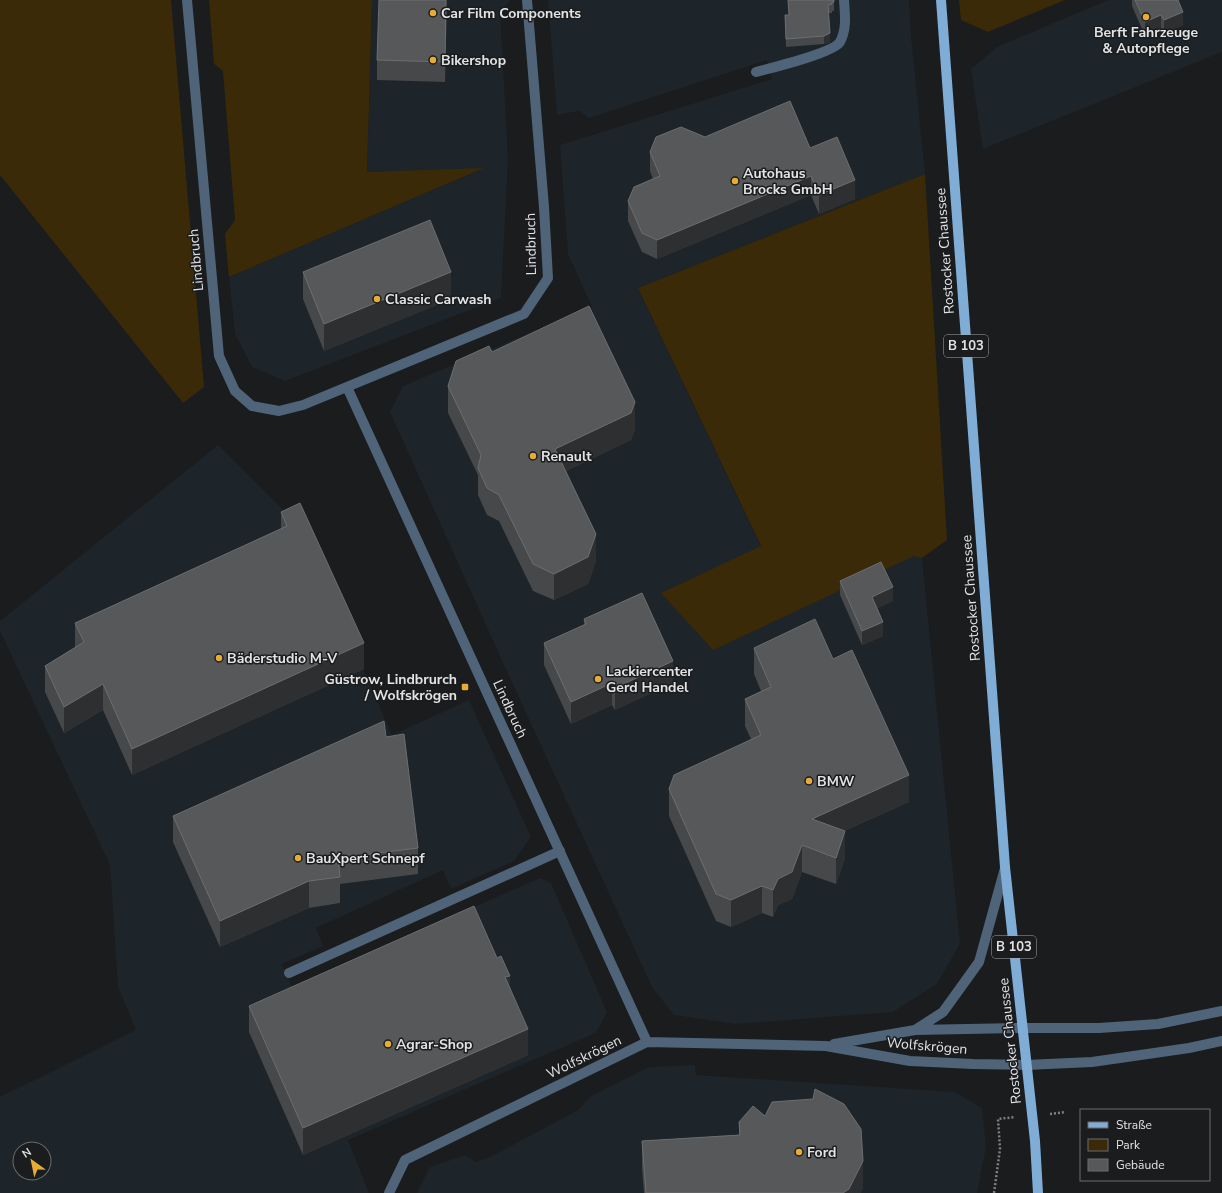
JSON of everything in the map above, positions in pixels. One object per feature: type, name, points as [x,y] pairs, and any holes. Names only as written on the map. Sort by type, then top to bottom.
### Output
[{"type":"main road","name":"Rostocker Chaussee","points":[[941,0],[1005,867],[1035,1141],[1038,1193]]},
{"type":"street","name":"Lindbruch","points":[[187,0],[219,356],[235,391],[252,406],[279,411],[303,405],[524,314],[548,278],[544,208],[527,0]]},
{"type":"street","points":[[756,72],[828,51],[839,44],[845,29],[844,0]]},
{"type":"street","name":"Lindbruch","points":[[347,387],[647,1042]]},
{"type":"street","points":[[289,973],[560,851]]},
{"type":"street","name":"Wolfskrögen","points":[[916,1030],[943,1012],[979,962],[1005,867]]},
{"type":"street","name":"Wolfskrögen","points":[[826,1046],[916,1030],[1099,1028],[1158,1024],[1222,1011]]},
{"type":"street","name":"Wolfskrögen","points":[[389,1193],[405,1160],[647,1042],[826,1046],[910,1061],[1026,1065],[1092,1062],[1189,1048],[1222,1041]]},
{"type":"path","points":[[994,1193],[1000,1149],[998,1119]]},
{"type":"shaded area","points":[[372,0],[511,0],[500,11],[508,158],[501,298],[285,381],[252,367],[235,334],[229,277],[482,169],[367,172]]},
{"type":"shaded area","points":[[548,0],[909,0],[911,35],[925,174],[638,288],[761,547],[661,593],[914,556],[922,558],[960,944],[937,984],[893,1012],[735,1024],[674,1015],[652,987],[390,412],[403,386],[592,307],[568,254],[560,145],[772,79],[767,60],[589,118],[579,111],[557,115]]},
{"type":"shaded area","points":[[1108,0],[1222,0],[1222,52],[983,149],[971,69],[997,47]]},
{"type":"shaded area","points":[[218,445],[301,528],[392,735],[469,700],[531,837],[514,861],[451,889],[443,870],[316,928],[323,946],[282,964],[292,987],[540,878],[551,883],[607,1012],[596,1033],[348,1140],[369,1193],[0,1193],[0,1097],[136,1030],[118,987],[110,865],[0,631],[0,621]]},
{"type":"shaded area","points":[[695,1065],[696,1075],[955,1092],[982,1108],[986,1147],[977,1193],[417,1193],[430,1167],[465,1155],[476,1162],[490,1157],[578,1110],[591,1096],[649,1067]]},
{"type":"green space","points":[[0,0],[171,0],[204,387],[183,403],[0,175]]},
{"type":"green space","points":[[209,0],[372,0],[367,172],[484,168],[229,277],[225,234],[235,220],[223,71],[214,64]]},
{"type":"green space","points":[[959,0],[1065,0],[988,32],[961,20]]},
{"type":"green space","points":[[925,174],[947,540],[922,558],[914,556],[713,650],[661,593],[761,546],[638,288]]},
{"type":"building","points":[[379,0],[446,0],[445,62],[377,60]]},
{"type":"building","points":[[788,0],[834,0],[832,4],[828,5],[830,33],[824,36],[786,39],[785,15],[789,15]]},
{"type":"building","points":[[1135,0],[1178,0],[1183,12],[1164,20],[1161,15],[1145,22]]},
{"type":"building","name":"Autohaus Brocks GmbH","points":[[790,101],[810,148],[837,137],[855,180],[819,195],[811,176],[657,240],[642,233],[628,201],[634,187],[660,176],[650,152],[656,137],[681,127],[705,137]]},
{"type":"building","points":[[430,220],[451,272],[324,324],[303,272]]},
{"type":"building","name":"Renault","points":[[589,306],[635,402],[631,413],[555,449],[596,534],[588,557],[554,574],[533,564],[499,495],[487,488],[478,468],[481,455],[448,386],[456,361],[489,346],[492,352]]},
{"type":"building","name":"Bäderstudio M-V","points":[[300,503],[364,643],[132,749],[103,684],[64,707],[45,666],[84,642],[75,623],[287,526],[281,512]]},
{"type":"building","points":[[881,562],[893,587],[872,597],[883,622],[862,631],[840,581]]},
{"type":"building","points":[[642,593],[673,661],[615,688],[612,683],[571,702],[544,643],[586,624],[584,619]]},
{"type":"building","name":"BMW","points":[[815,619],[833,659],[852,650],[909,775],[812,819],[845,831],[836,858],[802,845],[792,872],[778,879],[773,890],[762,886],[731,900],[716,894],[669,789],[674,775],[761,735],[745,699],[771,687],[754,648]]},
{"type":"building","name":"BauXpert Schnepf","points":[[384,721],[386,737],[404,734],[418,848],[338,858],[340,877],[309,881],[220,921],[173,816]]},
{"type":"building","name":"Agrar-Shop","points":[[474,906],[497,958],[501,956],[510,976],[505,977],[528,1029],[303,1128],[249,1006]]},
{"type":"building","name":"Ford","points":[[815,1089],[844,1104],[861,1129],[863,1161],[849,1189],[843,1193],[646,1193],[642,1141],[740,1135],[739,1122],[753,1106],[765,1116],[772,1102],[813,1099]]},
{"type":"place","name":"Car Film Components","points":[[433,13]]},
{"type":"place","name":"Berft Fahrzeuge & Autopflege","points":[[1146,17]]},
{"type":"place","name":"Bikershop","points":[[433,60]]},
{"type":"place","name":"Autohaus Brocks GmbH","points":[[735,181]]},
{"type":"place","name":"Classic Carwash","points":[[377,299]]},
{"type":"place","name":"Renault","points":[[533,456]]},
{"type":"place","name":"Bäderstudio M-V","points":[[219,658]]},
{"type":"place","name":"Lackiercenter Gerd Handel","points":[[598,679]]},
{"type":"place","name":"Güstrow, Lindbrurch / Wolfskrögen","points":[[465,687]]},
{"type":"place","name":"BMW","points":[[809,781]]},
{"type":"place","name":"BauXpert Schnepf","points":[[298,858]]},
{"type":"place","name":"Agrar-Shop","points":[[388,1044]]},
{"type":"place","name":"Ford","points":[[799,1152]]}]
